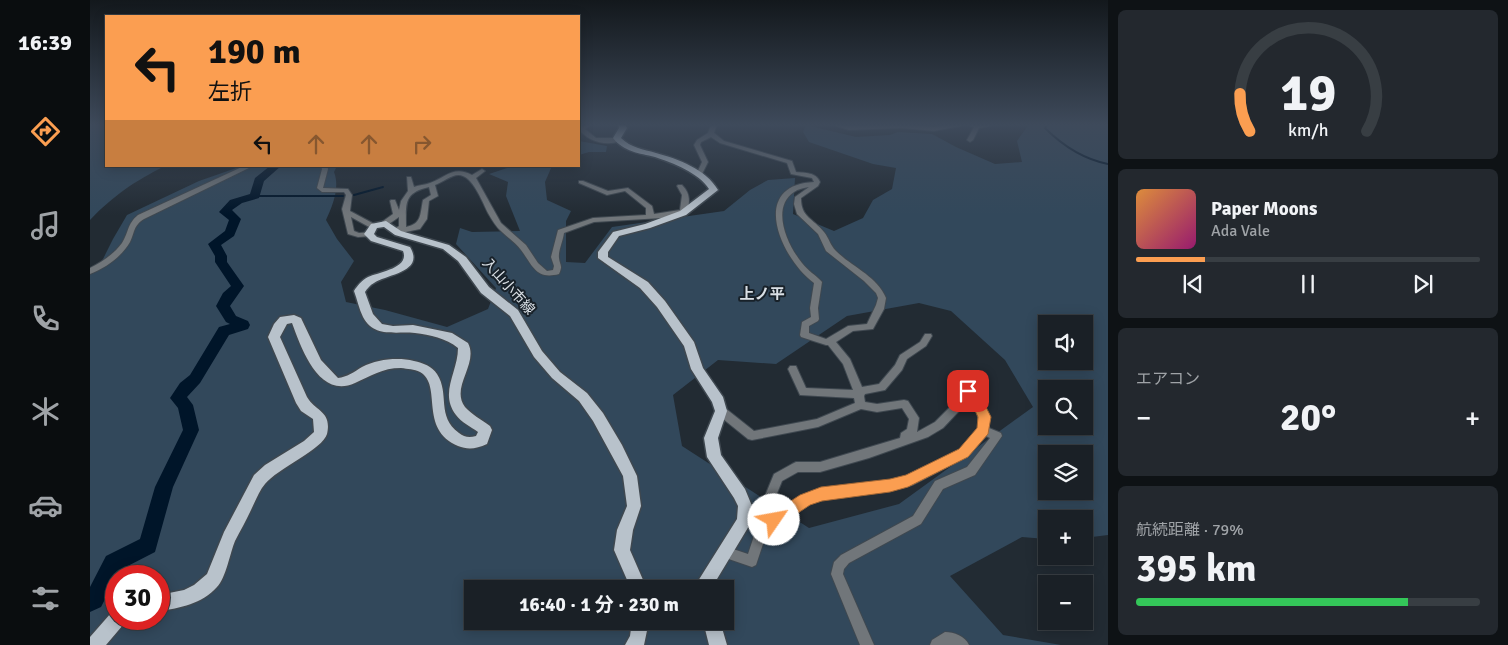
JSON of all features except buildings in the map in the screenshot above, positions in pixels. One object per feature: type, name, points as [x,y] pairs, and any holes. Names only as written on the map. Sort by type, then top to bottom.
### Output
[{"type":"main road","points":[[650,154],[659,156],[700,175],[709,181],[714,190],[683,213],[647,226],[616,234],[603,252],[603,258],[644,285],[661,304],[690,345],[697,369],[718,401],[722,411],[711,438],[712,450],[714,457],[740,494],[745,506],[744,521],[707,580]]},
{"type":"main road","name":"入山小市線","points":[[375,228],[392,227],[396,232],[446,248],[462,259],[485,290],[514,313],[538,354],[556,375],[583,396],[617,449],[630,476],[634,506],[625,530],[622,550],[635,580]]},
{"type":"main road","points":[[170,601],[186,598],[200,591],[213,580],[233,529],[259,480],[270,470],[309,445],[320,434],[321,424],[319,416],[306,408],[300,399],[295,382],[274,337],[278,326],[284,320],[294,319],[297,321],[304,342],[323,370],[334,381],[340,383],[371,368],[387,364],[409,365],[430,371],[436,380],[438,414],[442,426],[452,437],[462,442],[469,444],[482,440],[485,430],[461,412],[454,400],[454,390],[464,361],[464,346],[452,337],[413,329],[393,330],[378,327],[368,316],[359,291],[371,280],[403,267],[410,253],[407,249],[374,239],[375,228]]},
{"type":"main road","points":[[95,645],[108,630]]},
{"type":"main road","points":[[634,645],[638,639],[640,630]]},
{"type":"main road","points":[[714,630],[718,645]]},
{"type":"street","points":[[700,175],[705,162],[701,154]]},
{"type":"street","points":[[763,154],[790,162],[793,173],[815,177],[817,182]]},
{"type":"street","points":[[90,271],[105,262],[122,246],[127,240],[131,225],[141,217],[248,167]]},
{"type":"street","points":[[324,167],[320,188],[322,190],[346,190],[349,195],[347,212],[351,232],[358,235],[375,228],[397,215],[393,201]]},
{"type":"street","points":[[396,232],[403,227],[401,217],[406,198],[411,191],[419,187],[432,185],[455,170],[472,178],[497,223],[522,246],[537,267],[550,274],[556,272],[558,266],[554,257],[561,232],[592,220],[683,213],[686,205],[686,194],[680,186]]},
{"type":"street","points":[[472,178],[482,171]]},
{"type":"street","points":[[409,178],[411,191]]},
{"type":"street","points":[[581,182],[607,193],[626,189],[650,207],[650,216]]},
{"type":"street","points":[[817,182],[798,197],[802,217],[820,231],[829,250],[868,281],[881,295],[882,300],[870,327],[850,328],[826,342],[804,335],[805,324],[815,319],[814,308],[818,282],[805,272],[792,254],[778,220],[778,210],[784,197],[790,191],[817,182]]},
{"type":"street","points":[[432,185],[435,196],[442,202]]},
{"type":"street","points":[[396,232],[417,228],[423,219],[426,200],[435,196]]},
{"type":"street","points":[[347,212],[375,228]]},
{"type":"street","points":[[722,411],[752,436],[818,423],[859,400],[862,391],[882,387],[899,367],[904,357],[923,344],[928,336]]},
{"type":"street","points":[[830,341],[842,353],[859,400]]},
{"type":"street","points":[[793,369],[804,392],[859,400],[877,408],[904,404],[914,418],[912,432],[905,436],[905,441]]},
{"type":"street","points":[[724,552],[752,561],[761,531],[805,500],[821,494],[908,481],[964,453],[984,430],[984,417],[973,395],[968,391],[955,390],[956,407],[940,425],[924,434],[905,441],[820,466],[796,467],[778,478],[763,514],[744,514]]},
{"type":"street","points":[[867,645],[837,574],[838,566],[845,559],[917,520],[939,486],[971,471],[997,436],[984,430]]},
{"type":"street","points":[[937,645],[945,639],[952,639],[962,645]]},
{"type":"shaded area","points":[[90,154],[105,154],[105,167],[163,167],[125,189],[90,220]]},
{"type":"shaded area","points":[[844,154],[972,154],[995,164],[1022,162],[1020,154],[1108,154],[1108,535],[1093,537],[1093,510],[1038,510],[1038,538],[1022,537],[950,576],[1003,635],[1061,645],[90,645],[90,271],[100,265],[127,215],[199,181],[239,167],[336,167],[334,172],[336,178],[335,196],[326,220],[337,239],[354,261],[341,282],[346,302],[385,310],[447,327],[488,309],[496,288],[456,244],[460,228],[472,232],[520,231],[506,196],[508,182],[489,174],[510,167],[552,167],[545,182],[547,200],[571,211],[566,221],[566,262],[585,263],[612,227],[724,211],[750,190],[768,180],[795,178],[793,214],[834,231],[863,218],[873,200],[892,189],[896,168],[873,164]],"holes":[[[919,303],[951,311],[1005,360],[1033,407],[899,504],[809,528],[682,446],[673,395],[718,360],[776,364],[847,316]]]},
{"type":"waterway","points":[[1080,154],[1108,164]]},
{"type":"waterway","points":[[90,602],[94,600],[113,563],[148,545],[164,487],[191,430],[185,405],[178,398],[185,387],[195,379],[224,331],[243,325],[231,319],[223,306],[228,296],[238,286],[221,262],[221,256],[214,244],[230,233],[235,219],[225,212],[228,208],[238,201],[255,196],[259,180],[275,167]]},
{"type":"waterway","points":[[354,195],[383,187]]},
{"type":"waterway","points":[[255,196],[343,196]]},
{"type":"district","name":"上ノ平","points":[[762,294]]},
{"type":"route","points":[[774,520],[805,500],[821,494],[908,481],[964,453],[984,430],[984,417],[973,395],[968,391]]}]
